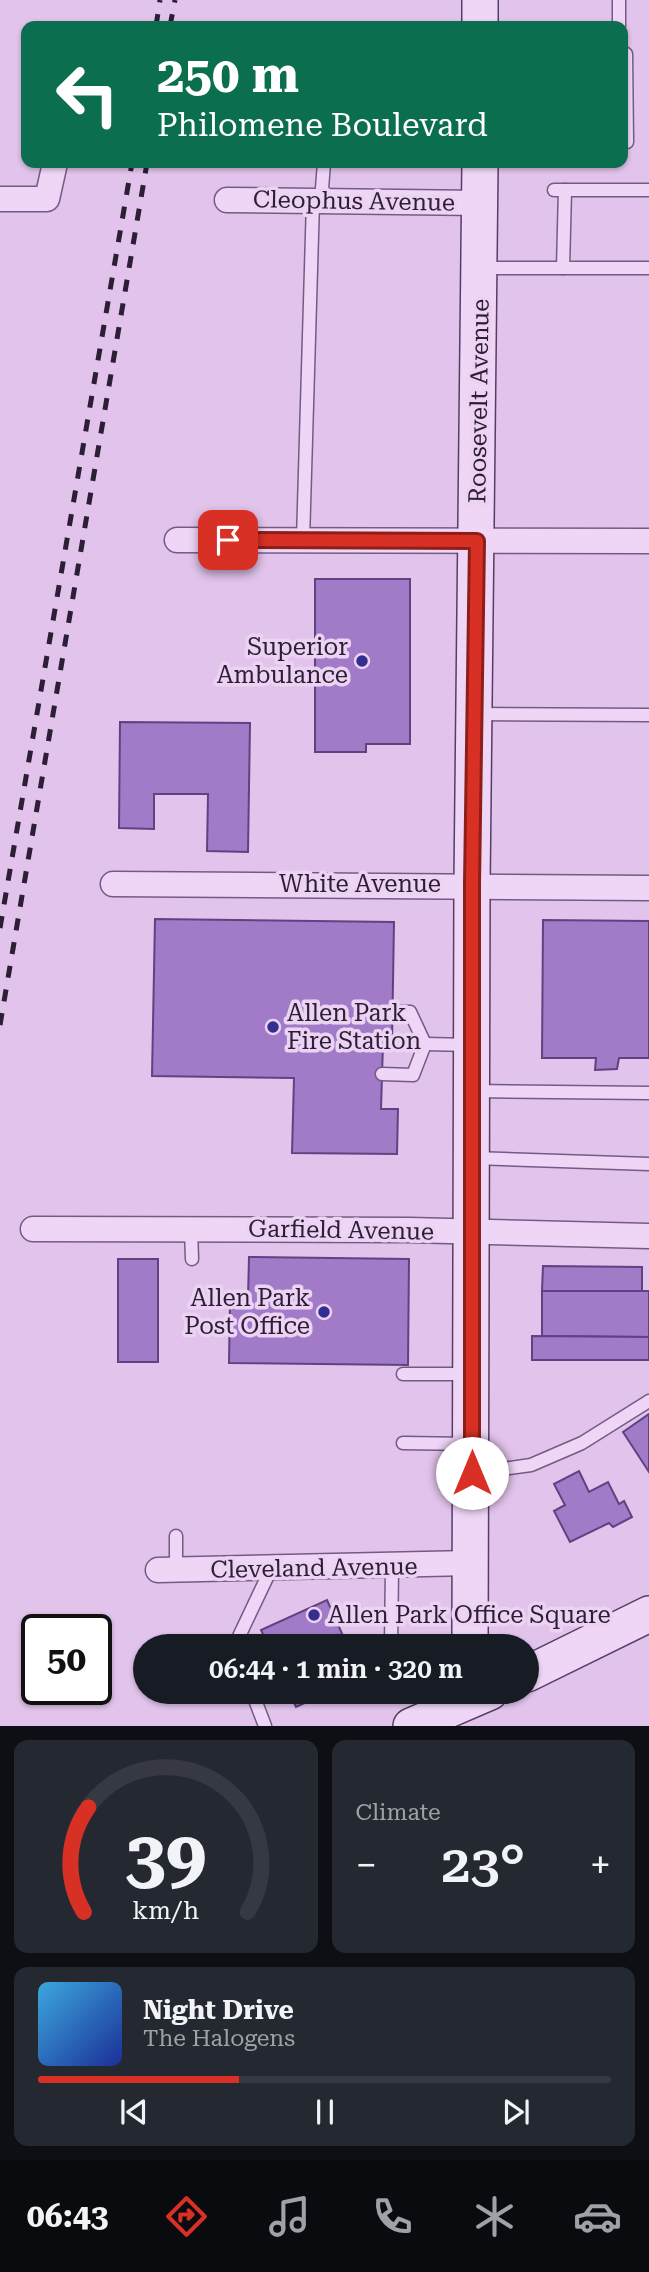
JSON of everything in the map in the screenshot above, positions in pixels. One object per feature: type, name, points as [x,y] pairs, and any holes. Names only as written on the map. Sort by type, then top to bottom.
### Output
[{"type":"main road","points":[[480,0],[480,21]]},
{"type":"main road","name":"Roosevelt Avenue","points":[[470,1634],[474,1091],[472,884],[480,168]]},
{"type":"main road","points":[[539,1668],[649,1614]]},
{"type":"main road","points":[[411,1726],[473,1704]]},
{"type":"street","points":[[0,199],[47,199],[54,168]]},
{"type":"street","name":"Cleophus Avenue","points":[[227,200],[481,203]]},
{"type":"street","points":[[177,540],[649,541]]},
{"type":"street","name":"White Avenue","points":[[113,884],[472,884],[522,889],[649,888]]},
{"type":"street","name":"Garfield Avenue","points":[[33,1228],[649,1236]]},
{"type":"street","name":"Cleveland Avenue","points":[[167,1570],[392,1567],[470,1563]]},
{"type":"lane","points":[[619,0],[619,21]]},
{"type":"lane","points":[[303,540],[317,201],[323,168]]},
{"type":"lane","points":[[563,268],[560,190],[649,190]]},
{"type":"lane","points":[[480,268],[649,268]]},
{"type":"lane","points":[[474,714],[649,715]]},
{"type":"lane","points":[[382,1074],[413,1075],[425,1045],[410,1012],[393,1012]]},
{"type":"lane","points":[[425,1045],[474,1045]]},
{"type":"lane","points":[[474,1091],[649,1093]]},
{"type":"lane","points":[[473,1158],[649,1164]]},
{"type":"lane","points":[[191,1229],[192,1259]]},
{"type":"lane","points":[[403,1374],[472,1374]]},
{"type":"lane","points":[[404,1443],[472,1458],[531,1465],[582,1443],[649,1401]]},
{"type":"lane","points":[[167,1570],[177,1536]]},
{"type":"lane","points":[[391,1634],[392,1567]]},
{"type":"lane","points":[[240,1634],[271,1569]]},
{"type":"lane","points":[[257,1704],[265,1726]]},
{"type":"building","name":"Superior Ambulance","points":[[315,579],[410,579],[410,744],[366,744],[366,752],[315,752]]},
{"type":"building","points":[[120,722],[250,723],[248,852],[207,851],[208,794],[154,794],[154,829],[119,828]]},
{"type":"building","name":"Allen Park Fire Station","points":[[155,919],[394,922],[392,1043],[383,1043],[381,1109],[398,1109],[397,1154],[292,1153],[294,1078],[152,1076]]},
{"type":"building","points":[[543,920],[649,921],[649,1058],[619,1058],[617,1069],[595,1070],[596,1058],[542,1058]]},
{"type":"building","points":[[249,1257],[409,1259],[408,1365],[229,1363],[230,1298],[248,1298]]},
{"type":"building","points":[[118,1259],[158,1259],[158,1362],[118,1362]]},
{"type":"building","points":[[543,1266],[642,1267],[642,1291],[542,1291]]},
{"type":"building","points":[[542,1291],[649,1291],[649,1337],[542,1336]]},
{"type":"building","points":[[532,1336],[649,1337],[649,1360],[532,1360]]},
{"type":"building","points":[[649,1414],[649,1472],[623,1432]]},
{"type":"building","points":[[579,1471],[589,1492],[608,1482],[619,1504],[624,1501],[632,1517],[613,1527],[609,1523],[570,1542],[554,1511],[565,1505],[554,1484]]},
{"type":"building","points":[[327,1600],[342,1634],[263,1634],[261,1630]]},
{"type":"railway","points":[[157,21],[160,0]]},
{"type":"railway","points":[[171,21],[175,0]]},
{"type":"railway","points":[[0,928],[131,168]]},
{"type":"railway","points":[[0,1025],[146,168]]},
{"type":"place","name":"Superior Ambulance","points":[[362,661]]},
{"type":"place","name":"Allen Park Fire Station","points":[[273,1027]]},
{"type":"place","name":"Allen Park Post Office","points":[[324,1312]]},
{"type":"place","name":"Allen Park Office Square","points":[[314,1615]]},
{"type":"route","points":[[228,540],[477,541],[472,884],[472,1473]]}]
